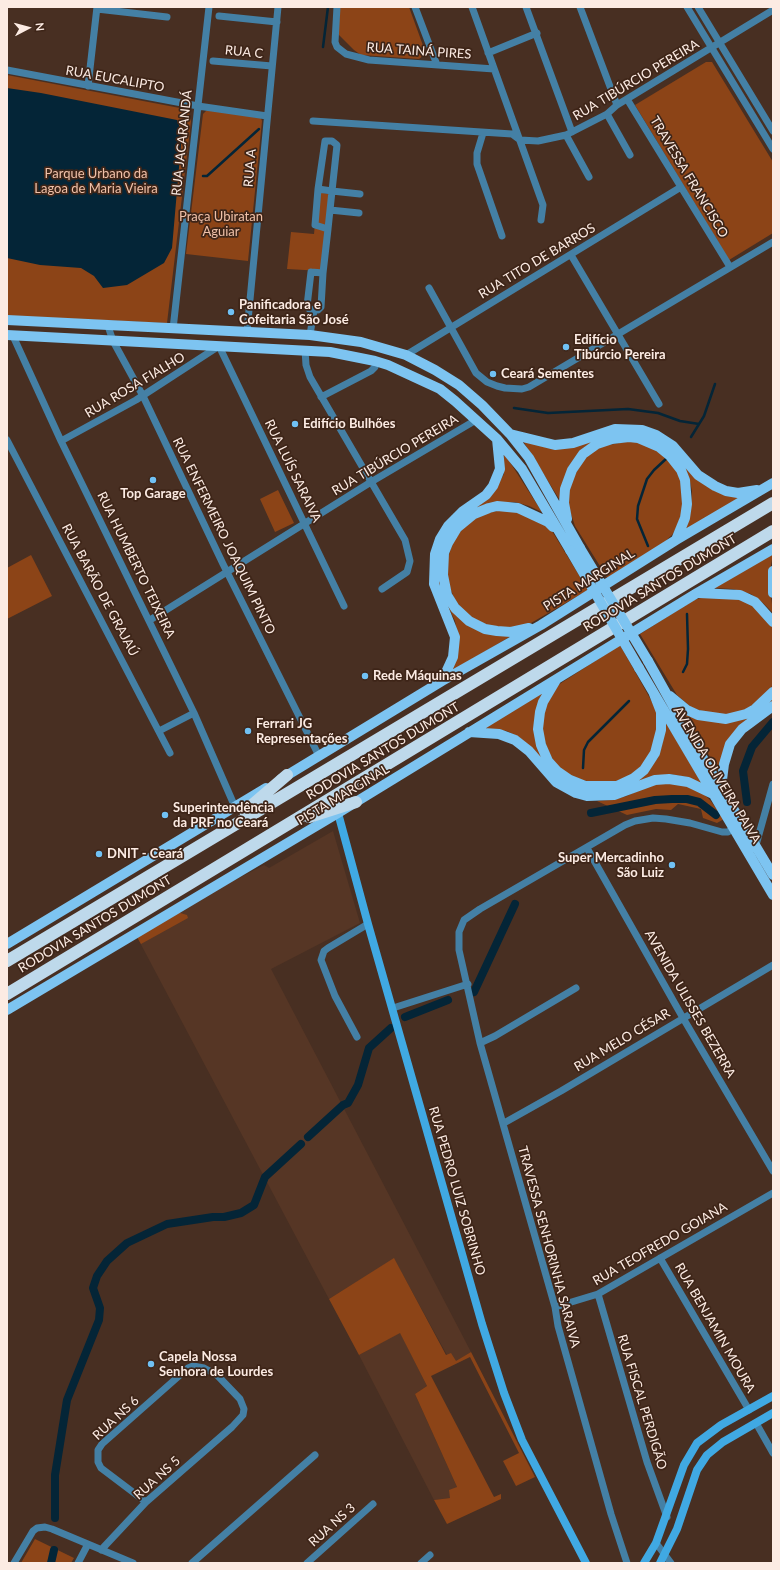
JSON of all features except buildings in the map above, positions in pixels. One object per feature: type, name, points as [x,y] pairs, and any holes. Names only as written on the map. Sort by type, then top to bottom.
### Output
[{"type":"highway","name":"RODOVIA SANTOS DUMONT","points":[[7,961],[773,503]]},
{"type":"highway","name":"RODOVIA SANTOS DUMONT","points":[[7,994],[773,531]]},
{"type":"highway","points":[[222,832],[286,775]]},
{"type":"highway","points":[[296,820],[356,802]]},
{"type":"highway","points":[[7,953],[32,941],[45,938]]},
{"type":"main road","points":[[7,320],[310,335],[361,342],[406,355],[435,370],[459,385],[482,405],[510,434],[529,458],[569,527]]},
{"type":"main road","points":[[10,336],[305,350],[330,352],[375,361],[410,374],[440,389],[497,439],[522,469],[560,534]]},
{"type":"main road","points":[[510,434],[555,445],[574,443],[615,429],[631,428],[642,430],[664,440],[673,446],[698,475],[715,486],[738,493],[763,489]]},
{"type":"main road","points":[[575,549],[564,503],[565,489],[577,462],[583,454],[597,444],[612,439],[629,437],[650,442],[660,447],[670,456],[681,470],[687,492],[687,504],[685,518],[676,540]]},
{"type":"main road","points":[[442,681],[452,657],[455,637],[434,584],[435,554],[440,539],[448,526],[464,511],[486,495],[493,486],[500,469],[497,439]]},
{"type":"main road","name":"PISTA MARGINAL","points":[[7,944],[442,681],[541,625],[676,540],[773,483]]},
{"type":"main road","points":[[541,625],[511,632],[485,629],[469,621],[455,608],[447,596],[443,575],[444,553],[452,535],[465,520],[482,510],[497,506],[518,508],[548,522],[575,549]]},
{"type":"main road","name":"AVENIDA OLIVEIRA PAIVA","points":[[575,549],[648,661],[695,745],[773,875]]},
{"type":"main road","name":"AVENIDA OLIVEIRA PAIVA","points":[[575,549],[639,668],[773,895]]},
{"type":"main road","name":"PISTA MARGINAL","points":[[7,1010],[338,813],[698,593],[773,549]]},
{"type":"main road","points":[[773,571],[773,593]]},
{"type":"main road","points":[[698,593],[730,593],[740,595],[755,602],[773,622]]},
{"type":"main road","points":[[558,678],[543,702],[540,712],[538,724],[540,740],[548,761],[557,771],[570,780],[585,786],[617,786],[634,778],[644,770],[655,753],[661,730],[661,712],[654,694]]},
{"type":"main road","points":[[667,694],[687,710],[698,715],[726,719],[746,714],[773,692]]},
{"type":"main road","points":[[722,788],[724,764],[730,744],[742,730],[773,706]]},
{"type":"main road","points":[[469,732],[499,734],[515,740],[529,751],[556,782],[576,793],[587,796],[614,795],[655,780],[669,779],[688,782],[713,794]]},
{"type":"street","name":"RUA JACARANDÁ","points":[[173,329],[209,7]]},
{"type":"street","name":"RUA A","points":[[247,331],[278,7]]},
{"type":"street","name":"RUA TAINÁ PIRES","points":[[337,7],[335,42],[337,47],[346,54],[369,60],[494,69]]},
{"type":"street","points":[[415,7],[437,64]]},
{"type":"street","points":[[472,7],[543,205],[541,220]]},
{"type":"street","points":[[526,7],[537,33],[569,134],[589,177]]},
{"type":"street","points":[[580,7],[617,105]]},
{"type":"street","points":[[687,7],[773,149]]},
{"type":"street","points":[[698,7],[773,130]]},
{"type":"street","points":[[88,86],[97,8],[167,17]]},
{"type":"street","name":"RUA TIBÚRCIO PEREIRA","points":[[313,121],[512,134],[520,140],[538,141],[569,134],[607,114],[617,105],[712,49],[773,10]]},
{"type":"street","points":[[219,16],[277,22]]},
{"type":"street","name":"RUA TAINÁ PIRES","points":[[488,53],[537,33]]},
{"type":"street","name":"RUA C","points":[[213,61],[272,66]]},
{"type":"street","name":"RUA EUCALIPTO","points":[[7,70],[198,106],[267,116]]},
{"type":"street","name":"TRAVESSA FRANCISCO","points":[[627,99],[730,268]]},
{"type":"street","points":[[607,114],[630,155]]},
{"type":"street","points":[[756,121],[764,116]]},
{"type":"street","points":[[483,133],[477,153],[477,164],[502,236]]},
{"type":"street","points":[[323,273],[314,272],[309,274],[307,306],[309,309],[318,310],[321,307],[323,273],[328,229],[337,145],[332,141],[325,141],[324,143],[315,225],[328,229]]},
{"type":"street","name":"RUA TITO DE BARROS","points":[[406,355],[681,187]]},
{"type":"street","points":[[318,189],[360,194]]},
{"type":"street","points":[[330,210],[359,213]]},
{"type":"street","points":[[429,288],[472,369],[487,382],[497,386],[516,389],[529,387],[773,242]]},
{"type":"street","points":[[571,255],[659,404]]},
{"type":"street","points":[[310,335],[314,310]]},
{"type":"street","name":"RUA ENFERMEIRO JOAQUIM PINTO","points":[[108,326],[113,341],[143,396],[228,573],[319,756]]},
{"type":"street","name":"RUA HUMBERTO TEIXEIRA","points":[[10,336],[150,620],[194,713],[235,807]]},
{"type":"street","name":"RUA ROSA FIALHO","points":[[61,441],[143,396],[219,346]]},
{"type":"street","name":"RUA LUÍS SARAIVA","points":[[219,346],[306,523],[344,606]]},
{"type":"street","points":[[305,350],[306,365],[310,377],[404,540],[410,561],[407,572],[382,589]]},
{"type":"street","points":[[321,396],[371,371],[375,367],[375,361]]},
{"type":"street","name":"RUA TIBÚRCIO PEREIRA","points":[[150,620],[228,573],[371,482],[476,420]]},
{"type":"street","name":"RUA BARÃO DE GRAJAÚ","points":[[7,440],[170,753]]},
{"type":"street","points":[[159,731],[194,713]]},
{"type":"street","points":[[756,845],[773,784]]},
{"type":"street","name":"RUA PEDRO LUIZ SOBRINHO","points":[[338,813],[368,924],[482,1324],[504,1393],[522,1440],[586,1563]]},
{"type":"street","name":"TRAVESSA SENHORINHA SARAIVA","points":[[627,1563],[611,1514],[561,1338],[555,1307],[504,1123],[480,1043],[458,941],[459,932],[464,920],[625,825],[653,818],[690,823],[722,832],[728,832],[733,828]]},
{"type":"street","name":"AVENIDA ULISSES BEZERRA","points":[[587,848],[683,1018],[773,1171]]},
{"type":"street","points":[[357,1037],[335,996],[321,960],[324,951],[368,924]]},
{"type":"street","name":"RUA MELO CÉSAR","points":[[504,1123],[773,965]]},
{"type":"street","points":[[393,1008],[468,984]]},
{"type":"street","points":[[480,1043],[495,1036],[576,988]]},
{"type":"street","name":"RUA TEOFREDO GOIANA","points":[[555,1307],[598,1294],[773,1193]]},
{"type":"street","name":"RUA BENJAMIN MOURA","points":[[660,1258],[749,1410]]},
{"type":"street","name":"RUA FISCAL PERDIGÃO","points":[[598,1294],[647,1462],[667,1516]]},
{"type":"street","name":"RUA NS 5","points":[[101,1550],[146,1502],[232,1427],[243,1415],[244,1409],[240,1400],[217,1375],[198,1366],[188,1368]]},
{"type":"street","name":"RUA NS 6","points":[[146,1502],[101,1468],[98,1462],[97,1453],[102,1444],[188,1368]]},
{"type":"street","points":[[644,1563],[656,1543],[667,1516],[684,1465],[697,1443],[721,1425],[773,1396]]},
{"type":"street","points":[[660,1563],[684,1512],[697,1470],[707,1455],[723,1442],[773,1413]]},
{"type":"street","points":[[756,1423],[773,1453]]},
{"type":"street","points":[[192,1563],[315,1456]]},
{"type":"street","name":"RUA NS 3","points":[[307,1563],[373,1504]]},
{"type":"street","points":[[14,1563],[33,1531],[37,1528],[52,1528],[133,1563]]},
{"type":"street","points":[[656,1543],[671,1563]]},
{"type":"street","points":[[78,1563],[88,1544]]},
{"type":"street","points":[[421,1563],[430,1555]]},
{"type":"shaded area","points":[[333,831],[360,923],[271,969],[471,1352],[456,1362],[447,1355],[394,1259],[329,1299],[137,937],[204,896],[264,865],[269,868]]},
{"type":"shaded area","points":[[400,1332],[427,1386],[415,1394],[457,1487],[450,1498],[434,1500],[359,1355]]},
{"type":"green space","points":[[340,7],[409,7],[425,54],[419,59],[361,55],[338,34]]},
{"type":"green space","points":[[706,62],[712,62],[773,162],[773,233],[729,260],[635,105]]},
{"type":"green space","name":"Parque Urbano da Lagoa de Maria Vieira","points":[[7,75],[185,109],[189,113],[191,121],[167,323],[7,316]]},
{"type":"green space","name":"Praça Ubiratan Aguiar","points":[[207,110],[261,118],[262,121],[248,261],[186,254],[203,114]]},
{"type":"green space","points":[[318,192],[329,194],[322,271],[287,269],[291,232],[314,234]]},
{"type":"green space","points":[[625,430],[648,434],[668,445],[697,479],[711,488],[720,492],[745,495],[681,533],[688,519],[691,508],[692,491],[689,477],[678,458],[656,440],[635,433],[625,433],[602,437],[583,448],[569,466],[562,485],[561,502],[523,441],[549,448],[566,448],[606,434]]},
{"type":"green space","points":[[631,441],[650,445],[672,463],[681,480],[683,509],[677,527],[672,535],[658,548],[608,579],[575,526],[569,508],[569,489],[572,479],[587,455],[603,446]]},
{"type":"green space","points":[[504,453],[542,512],[515,502],[502,502],[490,504],[473,510],[454,525],[442,551],[439,574],[441,588],[448,603],[458,616],[470,626],[487,633],[511,636],[450,672],[455,663],[459,641],[455,621],[443,596],[438,581],[439,552],[452,526],[465,512],[488,498],[494,491],[504,474]]},
{"type":"green space","points":[[278,490],[294,523],[275,532],[260,499]]},
{"type":"green space","points":[[502,510],[529,514],[552,531],[588,590],[531,623],[516,628],[494,628],[468,616],[455,600],[447,581],[447,561],[453,542],[465,525],[482,514]]},
{"type":"green space","points":[[773,553],[769,578],[773,613],[751,594],[733,589],[713,588]]},
{"type":"green space","points":[[31,555],[52,596],[7,619],[7,568]]},
{"type":"green space","points":[[711,595],[722,595],[750,603],[773,625],[773,684],[771,688],[749,708],[730,715],[710,714],[691,707],[677,695],[640,634],[694,600]]},
{"type":"green space","points":[[620,645],[656,709],[658,727],[655,746],[646,762],[632,775],[614,782],[602,784],[577,779],[560,769],[549,754],[543,736],[542,717],[549,697],[558,685]]},
{"type":"green space","points":[[544,691],[538,705],[534,724],[535,736],[539,749],[546,763],[559,777],[577,787],[593,791],[615,790],[638,780],[658,758],[662,745],[665,721],[703,785],[686,777],[670,774],[646,779],[613,792],[599,794],[580,790],[557,778],[535,752],[519,737],[507,731],[482,728]]},
{"type":"green space","points":[[773,697],[773,700],[765,709],[739,726],[720,774],[683,711],[720,722]]},
{"type":"green space","points":[[678,782],[703,793],[724,819],[717,823],[703,818],[701,809],[678,804],[671,810],[656,809],[627,815],[597,801],[612,800],[627,796],[652,784]]},
{"type":"green space","points":[[177,912],[187,915],[188,918],[141,944],[137,937]]},
{"type":"green space","points":[[394,1258],[446,1355],[451,1353],[456,1361],[471,1352],[535,1477],[516,1486],[503,1461],[519,1453],[470,1357],[431,1376],[494,1497],[501,1494],[501,1499],[447,1524],[434,1500],[450,1498],[449,1490],[457,1487],[415,1394],[427,1386],[400,1333],[359,1355],[329,1299]]},
{"type":"green space","points":[[35,1539],[74,1558],[71,1563],[21,1563]]},
{"type":"water","name":"Parque Urbano da Lagoa de Maria Vieira","points":[[7,88],[41,93],[177,120],[182,133],[172,248],[164,263],[127,285],[103,288],[94,276],[81,268],[40,265],[7,258]]},
{"type":"waterway","points":[[323,47],[328,7]]},
{"type":"waterway","points":[[203,176],[207,176],[259,129]]},
{"type":"waterway","points":[[691,437],[704,416],[715,384]]},
{"type":"waterway","points":[[514,408],[548,413],[628,409],[658,413],[680,421],[699,424]]},
{"type":"waterway","points":[[648,546],[637,519],[638,506],[647,479],[667,458]]},
{"type":"waterway","points":[[683,672],[687,664],[687,614]]},
{"type":"waterway","points":[[583,768],[584,750],[588,742],[629,701]]},
{"type":"waterway","points":[[747,802],[743,771],[752,747],[773,722]]},
{"type":"waterway","points":[[591,813],[655,800],[687,799],[699,802],[716,815]]},
{"type":"waterway","points":[[474,992],[515,904]]},
{"type":"waterway","points":[[405,1017],[448,1000]]},
{"type":"waterway","points":[[308,1137],[343,1105],[348,1103],[358,1085],[369,1048],[391,1028]]},
{"type":"waterway","points":[[55,1518],[55,1475],[67,1400],[99,1320],[100,1308],[93,1288],[97,1276],[107,1261],[127,1243],[167,1224],[213,1217],[224,1217],[241,1213],[254,1205],[265,1177],[301,1144]]},
{"type":"waterway","points":[[51,1563],[54,1550]]},
{"type":"place","name":"Panificadora e Cofeitaria São José","points":[[231,312]]},
{"type":"place","name":"Edifício Tibúrcio Pereira","points":[[566,347]]},
{"type":"place","name":"Ceará Sementes","points":[[493,374]]},
{"type":"place","name":"Edifício Bulhões","points":[[295,424]]},
{"type":"place","name":"Top Garage","points":[[153,480]]},
{"type":"place","name":"Rede Máquinas","points":[[365,676]]},
{"type":"place","name":"Ferrari JG Representações","points":[[248,731]]},
{"type":"place","name":"Superintendência da PRF no Ceará","points":[[165,815]]},
{"type":"place","name":"DNIT - Ceará","points":[[99,854]]},
{"type":"place","name":"Super Mercadinho São Luiz","points":[[672,865]]},
{"type":"place","name":"Capela Nossa Senhora de Lourdes","points":[[151,1364]]}]
